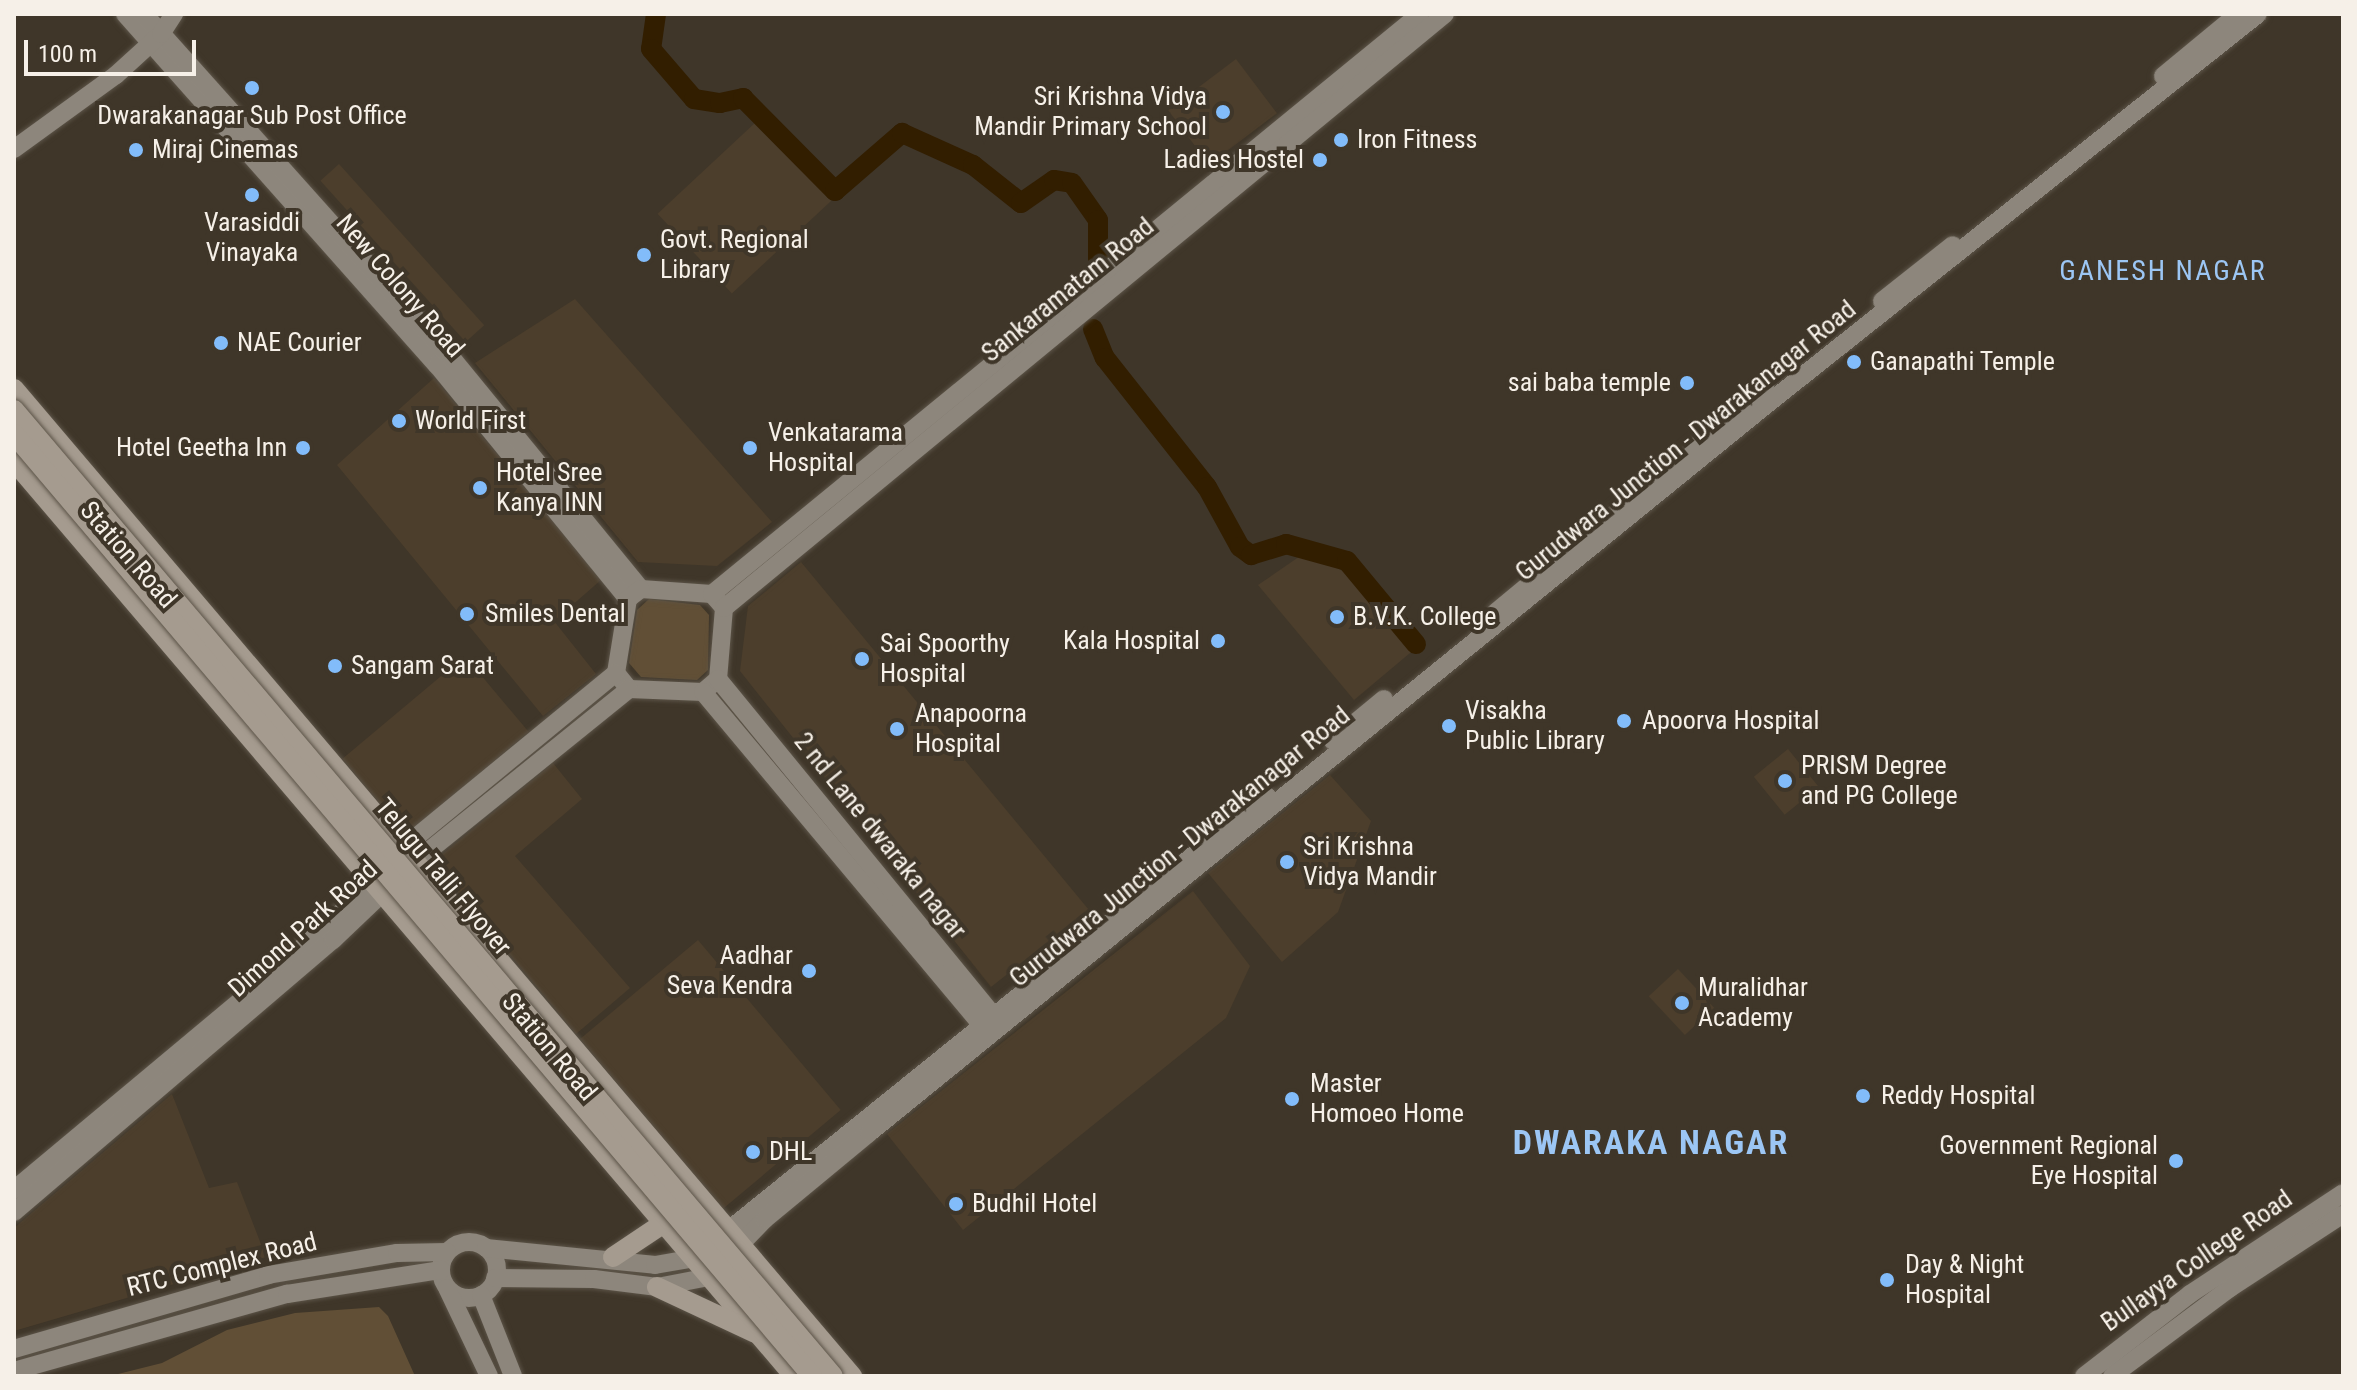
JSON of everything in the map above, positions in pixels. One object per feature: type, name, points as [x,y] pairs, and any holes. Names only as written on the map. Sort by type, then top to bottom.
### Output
[{"type":"main road","name":"New Colony Road","points":[[125,14],[152,27],[635,594]]},
{"type":"main road","points":[[14,135],[110,67],[152,27],[174,14]]},
{"type":"main road","name":"Sankaramatam Road","points":[[718,601],[1420,14]]},
{"type":"main road","name":"Sankaramatam Road","points":[[718,601],[1445,14]]},
{"type":"main road","name":"Gurudwara Junction - Dwarakanagar Road","points":[[732,1238],[991,1024],[2238,14]]},
{"type":"main road","name":"Gurudwara Junction - Dwarakanagar Road","points":[[991,1024],[2258,14]]},
{"type":"main road","points":[[14,149],[102,87],[152,27]]},
{"type":"main road","points":[[14,389],[852,1376]]},
{"type":"main road","name":"Telugu Talli Flyover","points":[[14,410],[833,1376]]},
{"type":"main road","name":"Telugu Talli Flyover","points":[[14,434],[812,1376]]},
{"type":"main road","name":"Station Road","points":[[14,461],[381,886],[794,1376]]},
{"type":"main road","points":[[635,594],[718,601],[718,679],[703,692],[629,689],[616,673],[635,594]]},
{"type":"main road","name":"Dimond Park Road","points":[[14,1212],[381,886],[410,854],[616,673]]},
{"type":"main road","name":"2 nd Lane dwaraka nagar","points":[[718,679],[991,1024]]},
{"type":"main road","name":"Dimond Park Road","points":[[410,854],[629,689]]},
{"type":"main road","name":"2 nd Lane dwaraka nagar","points":[[703,692],[991,1024]]},
{"type":"main road","name":"Dimond Park Road","points":[[14,1190],[381,886]]},
{"type":"main road","name":"Bullayya College Road","points":[[2084,1376],[2190,1294],[2343,1193]]},
{"type":"main road","name":"Bullayya College Road","points":[[2112,1376],[2230,1288],[2343,1214]]},
{"type":"main road","points":[[613,1257],[664,1223]]},
{"type":"main road","points":[[657,1287],[709,1277],[732,1238]]},
{"type":"main road","name":"RTC Complex Road","points":[[14,1349],[268,1275],[397,1253],[447,1252],[462,1242],[486,1248],[613,1257],[655,1265],[694,1258],[732,1238]]},
{"type":"main road","points":[[486,1248],[496,1262],[495,1278],[481,1295],[513,1376]]},
{"type":"main road","points":[[447,1252],[444,1279],[489,1376]]},
{"type":"main road","points":[[495,1278],[594,1279],[657,1287],[758,1334]]},
{"type":"main road","name":"RTC Complex Road","points":[[14,1371],[261,1300],[444,1279],[463,1297],[481,1295]]},
{"type":"shaded area","name":"Sri Krishna Vidya Mandir Primary School","points":[[1236,59],[1277,113],[1209,164],[1168,110]]},
{"type":"shaded area","points":[[757,121],[831,201],[732,293],[658,214]]},
{"type":"shaded area","points":[[339,164],[484,325],[466,342],[320,181]]},
{"type":"shaded area","points":[[575,299],[772,522],[717,566],[638,562],[475,363]]},
{"type":"shaded area","points":[[434,378],[601,580],[554,621],[596,674],[543,716],[337,465]]},
{"type":"shaded area","name":"B.V.K. College","points":[[1306,552],[1360,580],[1416,648],[1354,700],[1258,585]]},
{"type":"shaded area","points":[[801,562],[1089,910],[991,987],[740,671],[748,606]]},
{"type":"shaded area","points":[[649,599],[700,605],[709,615],[708,670],[697,680],[641,677],[629,663],[637,610]]},
{"type":"shaded area","points":[[465,656],[529,732],[406,835],[342,759]]},
{"type":"shaded area","name":"PRISM Degree and PG College","points":[[1788,749],[1819,787],[1785,815],[1754,777]]},
{"type":"shaded area","points":[[553,763],[582,799],[515,856],[630,988],[576,1034],[433,862]]},
{"type":"shaded area","name":"Sri Krishna Vidya Mandir","points":[[1330,775],[1371,821],[1338,912],[1282,962],[1208,873]]},
{"type":"shaded area","points":[[1193,891],[1250,966],[1226,1018],[963,1230],[887,1134]]},
{"type":"shaded area","points":[[698,940],[841,1110],[723,1209],[580,1039]]},
{"type":"shaded area","name":"Muralidhar Academy","points":[[1678,969],[1714,1008],[1685,1035],[1649,996]]},
{"type":"shaded area","points":[[172,1094],[209,1188],[237,1182],[266,1257],[14,1331],[14,1228]]},
{"type":"shaded area","points":[[379,1307],[388,1316],[415,1376],[110,1376],[162,1363],[227,1330],[295,1313]]},
{"type":"waterway","points":[[656,14],[651,49],[694,99],[720,103],[743,98],[835,191],[902,133],[973,165],[1021,203],[1054,180],[1072,183],[1098,220],[1098,259]]},
{"type":"waterway","points":[[1093,329],[1105,358],[1207,487],[1240,547],[1251,555],[1286,544],[1347,561],[1416,644]]},
{"type":"place","name":"Dwarakanagar Sub Post Office","points":[[252,88]]},
{"type":"place","name":"Sri Krishna Vidya Mandir Primary School","points":[[1223,112]]},
{"type":"place","name":"Iron Fitness","points":[[1341,140]]},
{"type":"place","name":"Miraj Cinemas","points":[[136,150]]},
{"type":"place","name":"Ladies Hostel","points":[[1320,160]]},
{"type":"place","name":"Varasiddi Vinayaka","points":[[252,195]]},
{"type":"place","name":"Govt. Regional Library","points":[[644,255]]},
{"type":"place","name":"NAE Courier","points":[[221,343]]},
{"type":"place","name":"Ganapathi Temple","points":[[1854,362]]},
{"type":"place","name":"sai baba temple","points":[[1687,383]]},
{"type":"place","name":"World First","points":[[399,421]]},
{"type":"place","name":"Hotel Geetha Inn","points":[[303,448]]},
{"type":"place","name":"Venkatarama Hospital","points":[[750,448]]},
{"type":"place","name":"Hotel Sree Kanya INN","points":[[480,488]]},
{"type":"place","name":"Smiles Dental","points":[[467,614]]},
{"type":"place","name":"B.V.K. College","points":[[1337,617]]},
{"type":"place","name":"Kala Hospital","points":[[1218,641]]},
{"type":"place","name":"Sai Spoorthy Hospital","points":[[862,659]]},
{"type":"place","name":"Sangam Sarat","points":[[335,666]]},
{"type":"place","name":"Apoorva Hospital","points":[[1624,721]]},
{"type":"place","name":"Visakha Public Library","points":[[1449,726]]},
{"type":"place","name":"Anapoorna Hospital","points":[[897,729]]},
{"type":"place","name":"PRISM Degree and PG College","points":[[1785,781]]},
{"type":"place","name":"Sri Krishna Vidya Mandir","points":[[1287,862]]},
{"type":"place","name":"Aadhar Seva Kendra","points":[[809,971]]},
{"type":"place","name":"Muralidhar Academy","points":[[1682,1003]]},
{"type":"place","name":"Reddy Hospital","points":[[1863,1096]]},
{"type":"place","name":"Master Homoeo Home","points":[[1292,1099]]},
{"type":"place","name":"DHL","points":[[753,1152]]},
{"type":"place","name":"Government Regional Eye Hospital","points":[[2176,1161]]},
{"type":"place","name":"Budhil Hotel","points":[[956,1204]]},
{"type":"place","name":"Day & Night Hospital","points":[[1887,1280]]},
{"type":"district","name":"GANESH NAGAR","points":[[2163,271]]},
{"type":"district","name":"DWARAKA NAGAR","points":[[1651,1143]]}]
